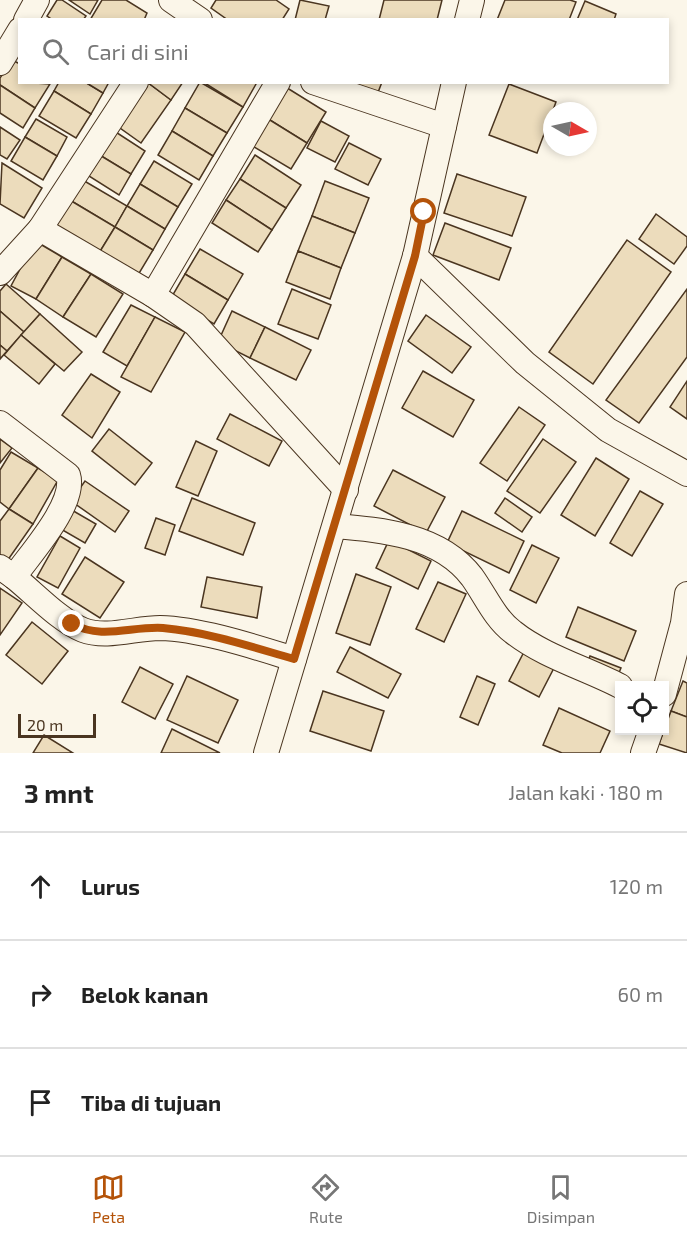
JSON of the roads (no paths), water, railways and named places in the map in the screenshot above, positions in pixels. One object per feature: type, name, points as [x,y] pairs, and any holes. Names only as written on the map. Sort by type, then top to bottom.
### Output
[{"type":"street","points":[[27,18],[38,0]]},
{"type":"street","points":[[468,18],[472,0]]},
{"type":"street","points":[[0,63],[18,33]]},
{"type":"street","points":[[0,273],[40,229],[135,84]]},
{"type":"street","points":[[153,295],[277,84]]},
{"type":"street","points":[[319,84],[444,126]]},
{"type":"street","points":[[266,753],[415,256],[454,84]]},
{"type":"street","points":[[40,229],[153,295],[206,335],[346,490]]},
{"type":"street","points":[[415,256],[525,363],[608,430],[687,474]]},
{"type":"street","points":[[0,423],[68,476],[71,483],[63,508],[7,572],[84,631],[104,634],[162,628],[232,641],[294,659]]},
{"type":"street","points":[[334,526],[398,534],[447,552],[468,572],[510,631],[526,643],[615,684]]},
{"type":"street","points":[[668,681],[681,633],[687,594]]},
{"type":"street","points":[[643,753],[649,735]]}]
